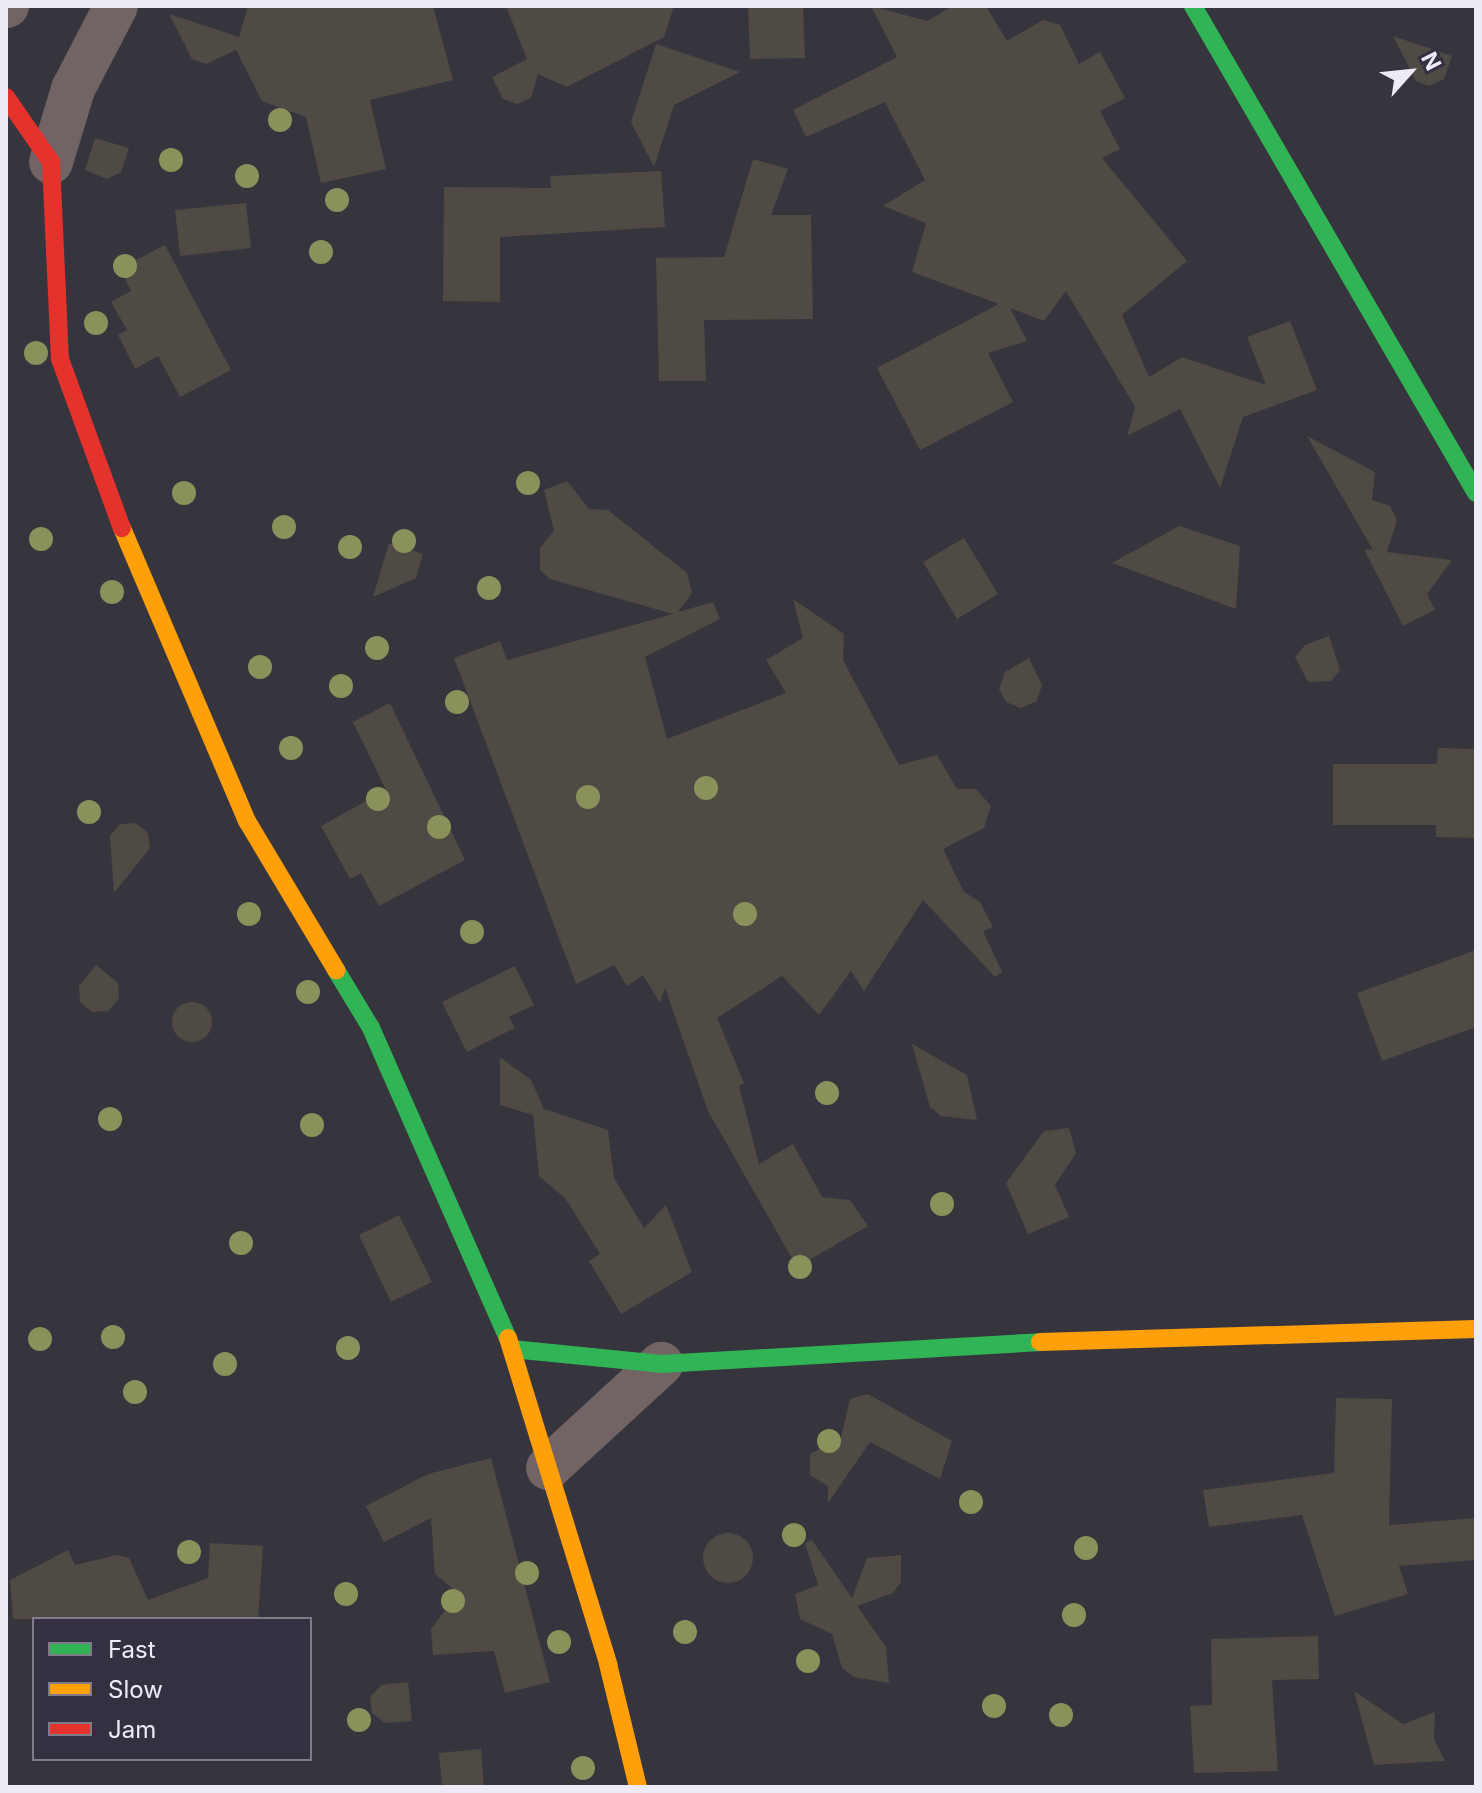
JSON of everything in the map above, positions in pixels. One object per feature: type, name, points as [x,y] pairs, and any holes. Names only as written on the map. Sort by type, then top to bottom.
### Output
[{"type":"street","points":[[116,6],[73,89],[51,162],[60,359],[108,495],[247,821],[371,1028],[512,1349],[608,1664],[638,1787]]},
{"type":"street","points":[[1193,6],[1476,493]]},
{"type":"street","points":[[6,97],[51,162]]},
{"type":"street","points":[[512,1349],[661,1364],[1090,1339],[1476,1329]]},
{"type":"street","points":[[548,1468],[661,1364]]},
{"type":"building","points":[[248,6],[433,6],[453,80],[370,100],[386,169],[321,183],[306,117],[262,101],[236,50],[206,64],[192,59],[169,14],[239,37]]},
{"type":"building","points":[[506,6],[674,6],[664,37],[567,87],[538,74],[531,98],[517,104],[503,99],[492,77],[527,59]]},
{"type":"building","points":[[748,6],[803,6],[805,58],[750,59]]},
{"type":"building","points":[[871,6],[927,21],[953,6],[986,6],[1007,41],[1043,20],[1060,25],[1079,64],[1100,52],[1125,98],[1100,111],[1120,149],[1102,158],[1187,261],[1122,315],[1149,377],[1182,357],[1266,385],[1247,337],[1290,321],[1317,390],[1243,417],[1220,488],[1180,409],[1127,436],[1135,407],[1066,291],[1044,321],[1010,308],[1027,341],[988,353],[1013,402],[920,450],[877,368],[999,304],[912,272],[926,223],[883,206],[925,180],[885,102],[806,137],[793,110],[897,57]]},
{"type":"building","points":[[1393,36],[1452,56],[1444,79],[1429,86],[1416,81]]},
{"type":"building","points":[[656,44],[740,72],[674,105],[654,167],[631,122]]},
{"type":"building","points":[[95,138],[129,148],[121,172],[107,179],[85,170]]},
{"type":"building","points":[[753,159],[788,169],[771,215],[811,215],[813,319],[704,320],[706,381],[659,381],[656,258],[724,257]]},
{"type":"building","points":[[661,171],[665,227],[500,237],[500,302],[443,301],[444,187],[551,188],[550,176]]},
{"type":"building","points":[[246,203],[251,248],[180,256],[175,210]]},
{"type":"building","points":[[165,245],[231,370],[180,397],[158,356],[135,369],[118,335],[127,330],[111,302],[131,291],[120,268]]},
{"type":"building","points":[[1307,436],[1375,472],[1372,500],[1390,506],[1397,520],[1387,552],[1452,560],[1427,594],[1435,610],[1403,626],[1364,549],[1373,550]]},
{"type":"building","points":[[567,481],[589,509],[608,510],[687,573],[692,593],[678,612],[713,602],[720,619],[645,657],[667,739],[786,693],[766,660],[803,638],[793,599],[844,634],[843,660],[899,765],[937,755],[957,789],[976,789],[991,806],[984,828],[943,849],[964,892],[980,902],[993,927],[983,931],[1002,972],[995,977],[923,900],[864,991],[851,971],[819,1015],[782,976],[717,1018],[744,1083],[739,1086],[759,1164],[793,1144],[822,1197],[850,1200],[868,1226],[797,1267],[708,1111],[665,988],[660,1003],[643,975],[627,986],[614,965],[576,984],[454,658],[500,641],[507,660],[673,614],[550,579],[540,570],[540,548],[554,531],[544,490]]},
{"type":"building","points":[[1179,526],[1240,546],[1236,609],[1112,563]]},
{"type":"building","points":[[964,538],[998,594],[957,619],[923,562]]},
{"type":"building","points":[[389,543],[423,554],[416,578],[373,597]]},
{"type":"building","points":[[1329,636],[1340,670],[1331,681],[1308,682],[1295,657],[1305,645]]},
{"type":"building","points":[[1029,658],[1042,685],[1037,701],[1021,708],[1006,702],[999,689],[1005,672]]},
{"type":"building","points":[[390,703],[465,860],[379,906],[361,873],[350,879],[321,826],[386,790],[353,722]]},
{"type":"building","points":[[1438,748],[1476,749],[1476,838],[1436,837],[1436,825],[1333,825],[1333,764],[1437,764]]},
{"type":"building","points":[[136,823],[148,833],[150,848],[114,893],[110,836],[120,824]]},
{"type":"building","points":[[1476,950],[1476,1027],[1382,1061],[1357,993]]},
{"type":"building","points":[[96,965],[118,983],[119,999],[108,1011],[92,1012],[80,1002],[79,986]]},
{"type":"building","points":[[515,966],[534,1005],[509,1017],[515,1028],[467,1052],[442,1002]]},
{"type":"building","points":[[192,1002],[206,1008],[212,1022],[206,1036],[192,1042],[178,1036],[172,1022],[178,1008]]},
{"type":"building","points":[[912,1044],[967,1075],[977,1120],[941,1116],[930,1107]]},
{"type":"building","points":[[500,1057],[531,1080],[544,1109],[608,1130],[614,1178],[644,1228],[666,1205],[692,1272],[621,1314],[589,1261],[600,1254],[565,1198],[539,1176],[533,1115],[500,1105]]},
{"type":"building","points":[[1069,1128],[1076,1153],[1055,1185],[1069,1217],[1028,1234],[1006,1183],[1044,1131]]},
{"type":"building","points":[[399,1215],[432,1282],[391,1302],[359,1235]]},
{"type":"building","points":[[868,1394],[952,1441],[940,1479],[870,1442],[828,1503],[828,1486],[810,1475],[810,1454],[841,1437],[850,1399]]},
{"type":"building","points":[[1336,1398],[1392,1399],[1389,1525],[1476,1518],[1476,1560],[1399,1566],[1408,1594],[1335,1616],[1302,1515],[1209,1527],[1203,1490],[1334,1473]]},
{"type":"building","points":[[491,1458],[550,1682],[505,1693],[494,1651],[433,1655],[431,1629],[458,1593],[435,1574],[431,1518],[384,1542],[366,1506],[428,1474]]},
{"type":"building","points":[[728,1533],[745,1541],[753,1558],[745,1575],[728,1583],[711,1575],[703,1558],[711,1541]]},
{"type":"building","points":[[812,1540],[852,1598],[867,1558],[901,1555],[901,1582],[893,1593],[857,1606],[886,1647],[889,1683],[854,1677],[842,1668],[832,1634],[800,1619],[795,1594],[818,1585],[805,1543]]},
{"type":"building","points":[[210,1543],[263,1546],[258,1617],[13,1619],[10,1580],[68,1550],[75,1565],[117,1555],[129,1558],[148,1600],[208,1578]]},
{"type":"building","points":[[1318,1636],[1319,1679],[1272,1680],[1278,1771],[1194,1773],[1190,1706],[1212,1705],[1211,1639]]},
{"type":"building","points":[[408,1682],[412,1721],[385,1723],[372,1713],[370,1697],[381,1685]]},
{"type":"building","points":[[1354,1691],[1403,1724],[1435,1712],[1434,1739],[1445,1761],[1374,1765]]},
{"type":"building","points":[[481,1749],[484,1787],[442,1787],[439,1753]]},
{"type":"traffic: fast","points":[[1193,6],[1476,493]]},
{"type":"traffic: fast","points":[[336,970],[371,1028],[508,1338]]},
{"type":"traffic: fast","points":[[512,1349],[661,1364],[1040,1342]]},
{"type":"traffic: slow","points":[[122,528],[247,821],[336,970]]},
{"type":"traffic: slow","points":[[1040,1342],[1476,1329]]},
{"type":"traffic: slow","points":[[508,1338],[608,1664],[638,1787]]},
{"type":"traffic: jam","points":[[6,97],[51,162],[60,359],[122,528]]}]
